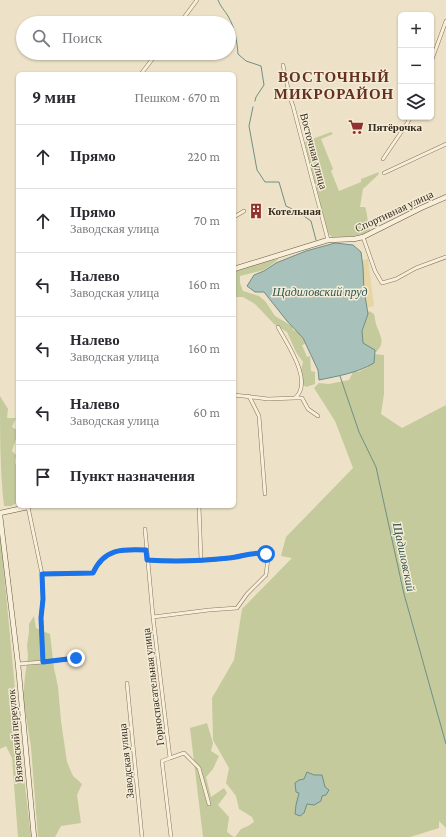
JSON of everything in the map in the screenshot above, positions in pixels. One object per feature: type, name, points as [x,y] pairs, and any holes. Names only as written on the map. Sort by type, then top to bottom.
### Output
[{"type":"street","points":[[185,16],[198,0]]},
{"type":"street","points":[[434,54],[446,21]]},
{"type":"street","points":[[143,72],[152,60]]},
{"type":"street","name":"Восточная улица","points":[[284,65],[290,98],[328,240]]},
{"type":"street","points":[[382,159],[409,120]]},
{"type":"street","points":[[384,173],[446,144]]},
{"type":"street","name":"Спортивная улица","points":[[236,268],[328,240],[344,240],[363,237],[446,197]]},
{"type":"street","points":[[236,216],[244,211]]},
{"type":"street","points":[[363,237],[375,271],[382,283],[396,279],[416,268],[446,257]]},
{"type":"street","points":[[278,327],[300,372],[302,382],[300,393],[295,398]]},
{"type":"street","points":[[236,395],[268,399],[302,398],[308,409],[318,416]]},
{"type":"street","points":[[249,396],[259,416],[265,494]]},
{"type":"street","points":[[0,514],[24,508]]},
{"type":"street","points":[[28,508],[42,574],[43,599],[41,618],[43,662]]},
{"type":"street","points":[[199,508],[201,560]]},
{"type":"street","name":"Вязовский переулок","points":[[0,514],[18,664],[34,837]]},
{"type":"street","name":"Горноспасательная улица","points":[[145,529],[153,617],[170,758],[162,761],[171,837]]},
{"type":"street","points":[[42,574],[93,573],[96,566],[102,559],[119,550],[146,550]]},
{"type":"street","points":[[147,560],[176,562],[230,558],[260,552],[266,554],[268,558],[266,575],[237,608],[153,617]]},
{"type":"street","points":[[18,664],[76,658]]},
{"type":"street","name":"Заводская улица","points":[[127,683],[142,837]]},
{"type":"street","points":[[170,758],[184,753],[199,768],[209,804]]},
{"type":"green space","points":[[331,132],[333,134],[321,139],[333,169],[331,171],[339,191],[361,182],[361,179],[379,172],[378,175],[363,189],[360,207],[365,207],[370,230],[363,234],[332,237],[328,233],[305,143]]},
{"type":"green space","points":[[279,259],[264,270],[240,276],[240,283],[243,291],[259,296],[265,301],[275,316],[292,326],[293,330],[299,333],[305,344],[302,345],[307,357],[310,356],[311,371],[315,372],[315,384],[306,387],[302,384],[301,370],[303,362],[296,352],[287,332],[274,324],[255,304],[243,297],[236,297],[236,271],[266,261]]},
{"type":"green space","points":[[369,311],[374,314],[381,336],[380,346],[374,354],[384,355],[384,394],[381,414],[402,428],[446,405],[446,828],[439,821],[439,828],[410,837],[235,837],[241,829],[254,822],[252,817],[239,809],[236,796],[226,783],[229,768],[213,740],[212,698],[234,660],[242,609],[292,558],[281,556],[286,537],[353,468],[335,421],[314,388],[319,383],[329,384],[349,380],[354,370],[358,372],[368,367],[362,350],[361,318]]},
{"type":"green space","points":[[0,396],[8,409],[7,418],[16,418],[12,427],[16,429],[16,440],[12,451],[16,455],[16,504],[11,506],[4,506],[0,451]]},
{"type":"green space","points":[[0,530],[20,742],[31,837],[18,837],[12,758],[6,746],[0,749]]},
{"type":"green space","points":[[34,616],[36,628],[50,634],[67,762],[73,776],[82,784],[77,795],[81,823],[61,826],[55,837],[38,837],[31,747],[23,698],[28,657],[27,645],[29,624]]},
{"type":"green space","points":[[207,723],[213,743],[211,751],[219,756],[213,769],[206,777],[211,797],[224,788],[227,793],[218,805],[229,817],[227,832],[234,837],[203,837],[190,728]]},
{"type":"sand","points":[[368,258],[374,306],[366,308],[362,261]]},
{"type":"water","name":"Щадиловский пруд","points":[[335,243],[353,245],[361,252],[364,290],[368,314],[362,331],[363,343],[375,350],[374,363],[354,372],[319,380],[318,370],[303,338],[287,321],[264,292],[255,292],[247,286],[254,275],[264,271],[276,263],[306,251]]},
{"type":"water","points":[[307,772],[314,775],[322,775],[325,787],[329,790],[326,795],[322,796],[321,801],[314,805],[307,804],[304,813],[300,816],[295,814],[299,793],[296,792],[295,783],[304,779]]},
{"type":"waterway","name":"Щадиловский","points":[[218,0],[228,16]]},
{"type":"waterway","name":"Щадиловский","points":[[236,39],[238,54],[246,61],[261,66],[264,85],[255,101]]},
{"type":"waterway","name":"Щадиловский","points":[[253,107],[249,126],[257,170],[265,182],[279,182],[286,206],[311,221],[316,240]]},
{"type":"waterway","name":"Щадиловский","points":[[340,376],[359,432],[376,467],[404,594],[446,744]]},
{"type":"place","name":"Пятёрочка","points":[[356,127]]},
{"type":"place","name":"Котельная","points":[[256,211]]},
{"type":"district","name":"ВОСТОЧНЫЙ МИКРОРАЙОН","points":[[334,86]]},
{"type":"route","points":[[76,658],[43,662],[41,618],[43,599],[42,574],[93,573],[96,566],[102,559],[119,550],[146,550],[147,560],[176,562],[230,558],[260,552],[266,554]]}]
